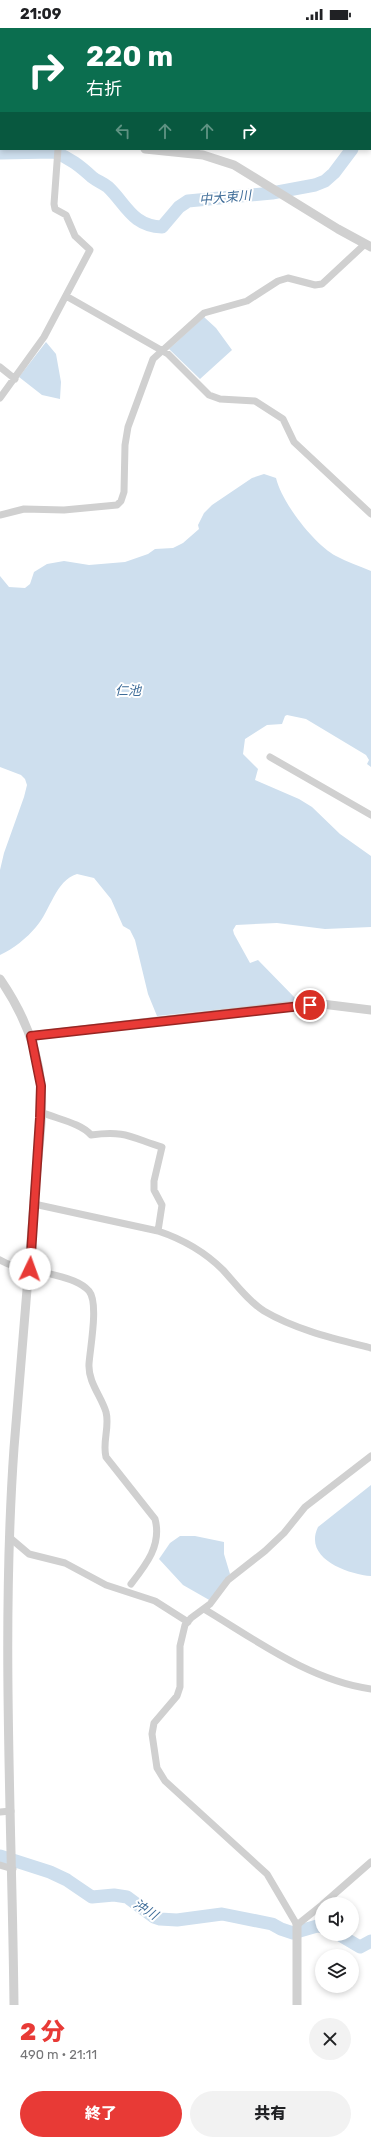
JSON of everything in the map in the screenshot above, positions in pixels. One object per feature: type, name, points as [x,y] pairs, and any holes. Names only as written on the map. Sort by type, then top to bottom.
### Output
[{"type":"street","points":[[0,515],[24,509],[64,510],[117,506],[121,501],[124,492],[125,445],[128,427],[151,364],[162,351],[204,313],[247,301],[278,281],[288,278],[315,285],[322,284],[368,246],[246,170],[213,157],[189,152],[160,150]]},
{"type":"street","points":[[0,398],[44,337],[90,250],[76,236],[66,215],[55,209],[54,204],[58,152]]},
{"type":"street","points":[[66,296],[168,354],[209,395],[220,399],[255,401],[283,419],[294,442],[371,514]]},
{"type":"street","points":[[0,368],[15,378]]},
{"type":"street","points":[[270,757],[371,815]]},
{"type":"street","points":[[0,979],[18,1006],[31,1036],[41,1086],[41,1112],[30,1269],[14,1448],[10,1538],[11,1811],[14,2005]]},
{"type":"street","points":[[31,1036],[285,1006],[322,1004],[371,1010]]},
{"type":"street","points":[[41,1112],[85,1128],[91,1135],[119,1133],[140,1138],[162,1147],[154,1181],[154,1190],[162,1205],[158,1231]]},
{"type":"street","points":[[34,1204],[158,1231],[178,1238],[197,1249],[221,1268],[251,1301],[264,1311],[303,1328],[371,1348]]},
{"type":"street","points":[[0,1260],[11,1266],[30,1269],[34,1268],[72,1280],[88,1290],[90,1294],[93,1305],[89,1365],[95,1392],[106,1412],[104,1449],[106,1457],[156,1519],[158,1530],[155,1548],[143,1570],[131,1584]]},
{"type":"street","points":[[297,2005],[297,1929],[267,1874],[165,1781],[157,1768],[152,1734],[154,1723],[177,1696],[180,1687],[181,1636],[188,1622],[210,1604],[228,1580],[265,1551],[284,1533],[305,1507],[371,1456]]},
{"type":"street","points":[[10,1538],[29,1554],[65,1563],[106,1585],[155,1601],[188,1622]]},
{"type":"street","points":[[204,1609],[302,1667],[338,1681],[371,1689]]},
{"type":"street","points":[[0,1812],[11,1811]]},
{"type":"street","points":[[330,1897],[371,1862]]},
{"type":"street","points":[[0,1865],[13,1867]]},
{"type":"street","points":[[297,1929],[315,1911]]},
{"type":"water","points":[[204,317],[216,328],[232,350],[200,379],[169,349]]},
{"type":"water","points":[[46,342],[56,354],[61,382],[60,399],[42,395],[19,377]]},
{"type":"water","name":"仁池","points":[[264,474],[276,478],[279,488],[292,511],[318,542],[336,556],[371,571],[371,767],[367,764],[369,760],[366,755],[306,719],[287,715],[285,716],[282,724],[267,725],[245,739],[243,754],[258,769],[255,780],[299,799],[312,807],[340,834],[371,856],[371,927],[325,929],[277,923],[236,925],[233,930],[234,934],[250,963],[258,960],[298,1001],[157,1016],[148,994],[135,940],[130,930],[123,926],[111,899],[94,878],[77,874],[63,883],[58,889],[41,920],[32,931],[15,946],[0,955],[0,870],[4,853],[27,785],[25,779],[21,775],[0,767],[0,576],[9,587],[25,588],[30,584],[34,572],[47,564],[64,561],[89,565],[125,562],[148,554],[155,549],[173,548],[183,543],[199,529],[198,525],[204,513],[212,505],[252,478]]},
{"type":"water","points":[[371,1485],[371,1576],[350,1572],[330,1562],[322,1556],[317,1547],[315,1538],[318,1527]]},
{"type":"water","points":[[180,1536],[195,1536],[224,1542],[224,1554],[230,1574],[211,1601],[183,1585],[159,1559],[170,1543]]},
{"type":"waterway","name":"中大束川","points":[[0,153],[54,152],[60,154],[108,187],[136,218],[143,223],[162,227],[179,207],[188,201],[272,193],[315,185],[325,181],[334,173],[351,150]]},
{"type":"waterway","name":"沖川","points":[[0,1856],[50,1872],[67,1880],[92,1897],[114,1895],[127,1897],[154,1917],[160,1919],[177,1920],[222,1914],[272,1924],[293,1933],[315,1927]]},
{"type":"waterway","name":"沖川","points":[[350,1941],[360,1947],[371,1941]]},
{"type":"route","points":[[30,1269],[41,1086],[36,1053],[31,1036],[285,1006],[310,1005]]}]
